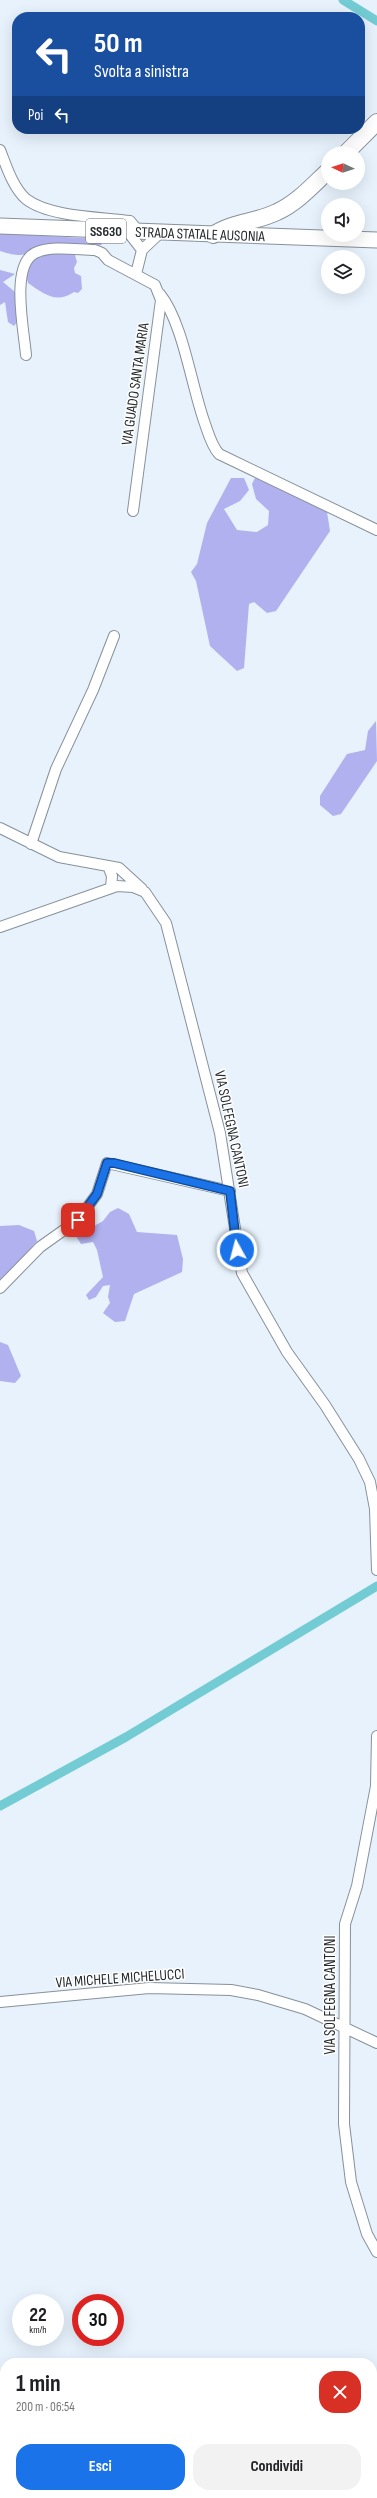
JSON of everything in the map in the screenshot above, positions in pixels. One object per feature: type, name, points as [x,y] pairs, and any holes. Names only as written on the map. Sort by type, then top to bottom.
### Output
[{"type":"highway","points":[[353,146],[377,122]]},
{"type":"highway","points":[[213,235],[222,229],[278,212],[308,190],[321,178]]},
{"type":"main road","name":"STRADA STATALE AUSONIA","points":[[0,226],[377,240]]},
{"type":"street","points":[[0,150],[18,190],[26,199],[38,206],[56,211],[130,221],[142,250]]},
{"type":"street","points":[[136,274],[142,250],[160,233]]},
{"type":"street","points":[[26,355],[20,278],[26,260],[34,253],[44,250],[96,250],[102,253],[108,260],[155,285],[168,304],[176,322],[199,407],[208,433],[219,454],[377,530]]},
{"type":"street","name":"VIA GUADO SANTA MARIA","points":[[133,511],[161,300],[160,294]]},
{"type":"street","points":[[31,844],[56,769],[93,690],[114,636]]},
{"type":"street","name":"VIA SOLFEGNA CANTONI","points":[[0,828],[59,857],[119,868],[133,878],[166,923],[220,1133],[230,1191],[237,1250],[242,1273],[287,1352],[325,1405],[359,1459],[370,1482],[375,1509],[376,1565]]},
{"type":"street","points":[[108,866],[112,876],[111,888]]},
{"type":"street","points":[[0,927],[111,888],[133,887],[144,892]]},
{"type":"street","points":[[0,1288],[40,1247],[78,1220],[97,1194],[107,1163],[230,1191]]},
{"type":"street","name":"VIA SOLFEGNA CANTONI","points":[[377,1736],[376,1786],[357,1886],[345,1924],[344,2124],[351,2182],[367,2234],[377,2252]]},
{"type":"street","name":"VIA MICHELE MICHELUCCI","points":[[0,2002],[149,1988],[231,1990],[305,2009],[377,2043]]},
{"type":"shaded area","points":[[0,233],[98,239],[102,245],[53,246],[16,255],[0,251]]},
{"type":"shaded area","points":[[46,252],[74,252],[77,262],[74,268],[75,273],[81,276],[82,289],[78,293],[74,292],[68,296],[61,297],[50,296],[39,291],[28,283],[26,276],[27,263]]},
{"type":"shaded area","points":[[0,270],[15,274],[3,282],[15,292],[18,321],[14,326],[8,322],[5,302],[0,305]]},
{"type":"shaded area","points":[[256,476],[327,512],[330,531],[276,611],[267,613],[254,602],[249,604],[244,668],[237,671],[210,646],[196,581],[191,572],[197,564],[207,523],[231,478],[244,478],[249,490],[240,501],[224,509],[237,530],[257,532],[268,525],[269,511],[256,499],[252,484]]},
{"type":"shaded area","points":[[376,721],[377,761],[341,814],[333,816],[320,805],[320,796],[347,754],[365,750],[368,731]]},
{"type":"shaded area","points":[[118,1208],[129,1214],[137,1232],[177,1235],[183,1259],[182,1272],[134,1294],[125,1321],[115,1322],[103,1313],[110,1303],[108,1297],[110,1285],[103,1286],[96,1297],[89,1300],[86,1295],[103,1277],[97,1250],[93,1242],[81,1244],[76,1236],[103,1221],[110,1212]]},
{"type":"shaded area","points":[[19,1225],[34,1231],[37,1241],[0,1282],[0,1226]]},
{"type":"shaded area","points":[[0,1342],[8,1345],[21,1376],[15,1383],[0,1381]]},
{"type":"waterway","points":[[343,0],[362,12]]},
{"type":"waterway","points":[[365,14],[377,21]]},
{"type":"waterway","points":[[0,1806],[126,1737],[377,1586]]},
{"type":"route","points":[[78,1220],[97,1194],[107,1163],[114,1163],[230,1191],[237,1250]]}]
